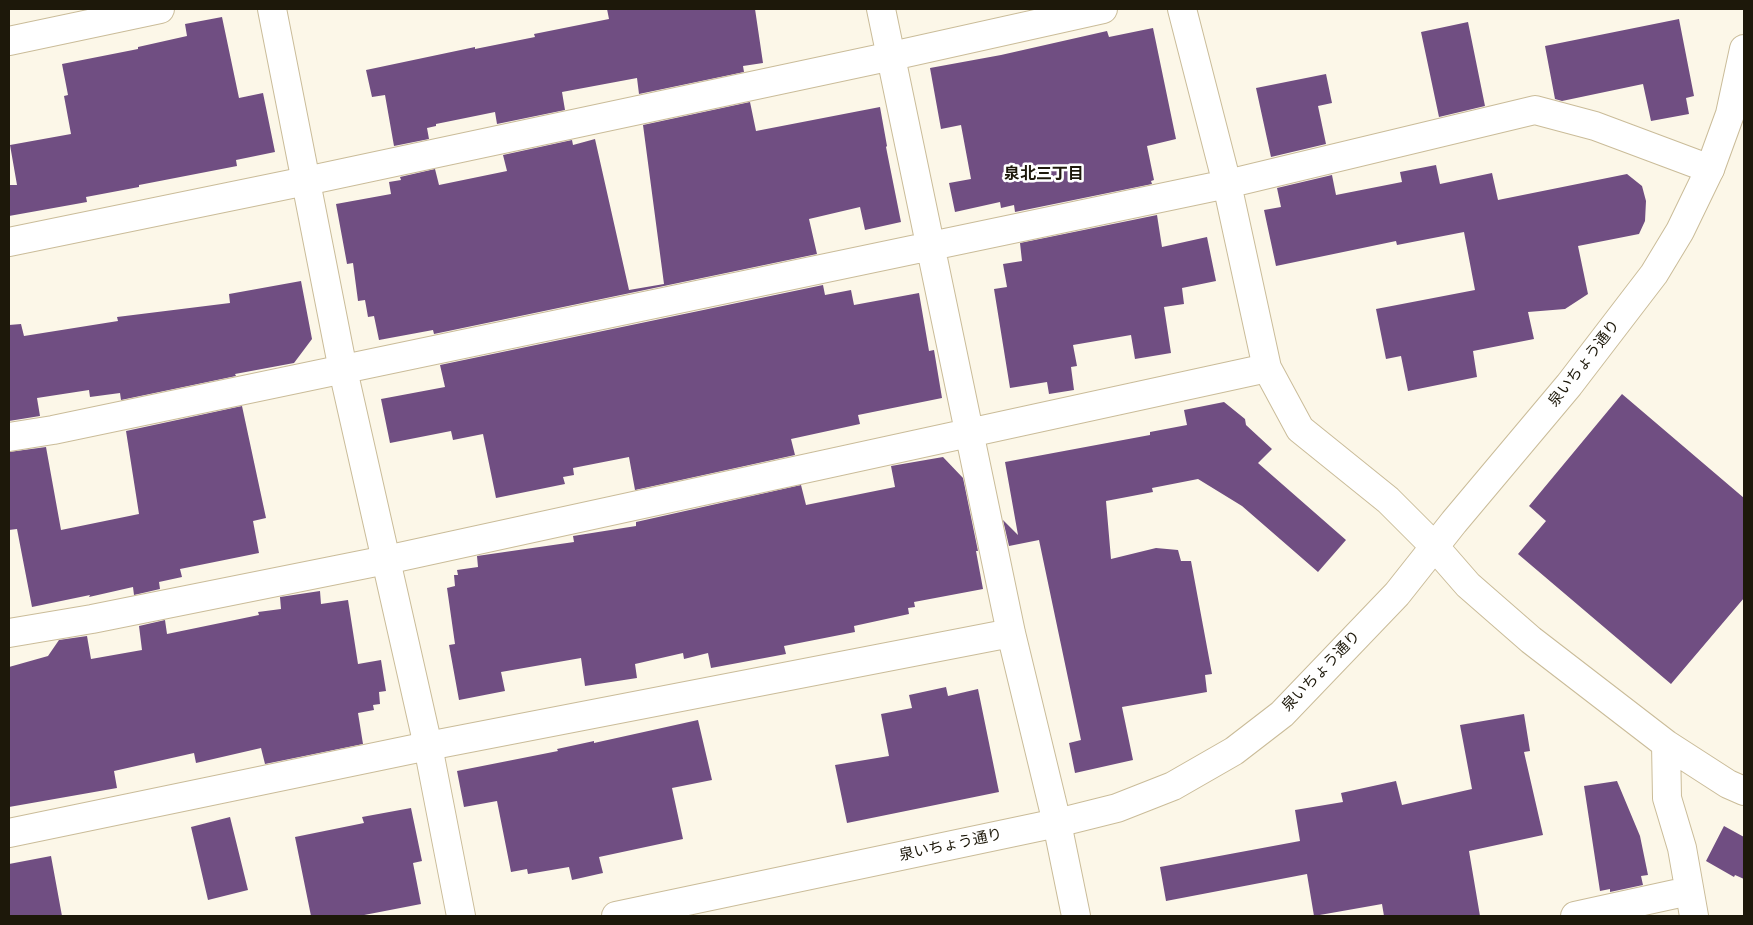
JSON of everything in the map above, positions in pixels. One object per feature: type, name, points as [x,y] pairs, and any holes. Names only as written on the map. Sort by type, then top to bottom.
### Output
[{"type":"street","points":[[9,41],[160,9]]},
{"type":"street","points":[[272,9],[343,370],[428,746],[461,916]]},
{"type":"street","points":[[881,9],[1011,632],[1057,823],[1076,916]]},
{"type":"street","points":[[9,242],[306,181],[1103,9]]},
{"type":"street","points":[[1182,9],[1227,184],[1267,368],[1300,429],[1388,500],[1434,546],[1468,585],[1531,640],[1666,744],[1728,784],[1744,791]]},
{"type":"street","name":"泉いちょう通り","points":[[616,916],[1057,823],[1117,808],[1173,786],[1234,751],[1289,707],[1397,594],[1434,546],[1569,385],[1654,274],[1680,231],[1710,168],[1730,114],[1744,49]]},
{"type":"street","points":[[9,437],[53,430],[343,370],[1227,184],[1535,110],[1595,126],[1710,168]]},
{"type":"street","points":[[9,634],[386,560],[1267,368]]},
{"type":"street","points":[[9,833],[428,746],[1011,632]]},
{"type":"street","points":[[1575,916],[1692,904],[1682,848],[1667,798],[1666,744]]},
{"type":"building","points":[[607,9],[755,9],[763,63],[743,66],[744,72],[639,94],[637,78],[562,92],[565,110],[497,124],[495,112],[436,124],[436,126],[427,128],[429,139],[394,146],[385,95],[372,97],[366,70],[475,47],[475,49],[535,37],[534,34],[609,19]]},
{"type":"building","points":[[222,17],[239,98],[263,93],[275,152],[236,160],[237,166],[86,197],[87,202],[9,216],[9,185],[17,185],[10,145],[71,134],[64,96],[68,95],[62,64],[138,49],[138,47],[187,36],[185,24]]},
{"type":"building","points":[[1679,19],[1694,96],[1686,98],[1689,114],[1651,121],[1643,84],[1562,101],[1555,99],[1545,46]]},
{"type":"building","points":[[1468,22],[1485,106],[1439,117],[1421,32]]},
{"type":"building","points":[[1153,28],[1176,139],[1147,146],[1154,180],[1151,181],[1152,184],[1015,212],[1014,205],[1001,208],[1000,202],[955,212],[949,183],[971,179],[961,125],[941,129],[930,68],[1001,55],[1107,31],[1109,37]]},
{"type":"building","points":[[1326,74],[1332,103],[1318,106],[1326,144],[1271,157],[1256,88]]},
{"type":"building","points":[[750,102],[756,131],[880,107],[901,222],[865,230],[860,207],[809,219],[817,254],[434,334],[433,330],[379,340],[374,316],[368,317],[365,300],[358,301],[353,263],[347,264],[336,204],[391,194],[389,182],[401,180],[400,177],[435,169],[439,185],[507,171],[503,155],[572,140],[573,145],[595,139],[629,290],[664,284],[643,125]]},
{"type":"building","points":[[1436,165],[1440,184],[1492,173],[1498,200],[1627,174],[1642,186],[1646,201],[1645,221],[1639,234],[1578,246],[1588,294],[1565,309],[1528,312],[1534,339],[1473,351],[1477,377],[1408,391],[1401,356],[1386,359],[1376,309],[1475,290],[1464,232],[1397,245],[1396,241],[1276,266],[1264,210],[1281,207],[1277,188],[1332,175],[1336,195],[1402,182],[1400,172]]},
{"type":"building","points":[[1157,215],[1162,247],[1207,237],[1216,281],[1182,288],[1184,304],[1164,307],[1171,353],[1135,359],[1131,335],[1073,345],[1077,366],[1071,367],[1074,390],[1049,394],[1047,382],[1010,388],[994,289],[1007,287],[1003,264],[1022,261],[1020,243]]},
{"type":"building","points":[[301,281],[312,339],[294,363],[235,374],[236,376],[121,400],[120,393],[90,397],[89,390],[37,398],[40,416],[9,421],[9,325],[21,324],[24,336],[118,321],[117,317],[230,303],[229,294]]},
{"type":"building","points":[[823,285],[825,295],[851,290],[854,305],[919,293],[929,351],[934,350],[942,398],[858,415],[860,424],[791,439],[795,455],[635,490],[629,457],[573,468],[574,475],[563,477],[565,484],[496,498],[483,434],[453,440],[451,431],[390,443],[381,399],[445,387],[440,365]]},
{"type":"building","points":[[1622,394],[1744,498],[1744,598],[1671,684],[1518,554],[1546,521],[1529,506]]},
{"type":"building","points":[[1224,402],[1245,419],[1246,425],[1272,449],[1258,463],[1346,540],[1318,572],[1242,506],[1198,479],[1152,488],[1153,492],[1106,501],[1111,559],[1156,548],[1178,550],[1181,561],[1191,561],[1212,674],[1205,675],[1207,692],[1122,707],[1133,760],[1075,773],[1069,743],[1081,740],[1039,540],[1009,546],[1003,520],[1018,535],[1005,462],[1150,435],[1150,432],[1187,425],[1184,410]]},
{"type":"building","points":[[242,406],[266,518],[253,521],[259,553],[180,569],[182,577],[159,582],[160,589],[134,595],[133,587],[32,607],[17,529],[9,530],[9,452],[46,447],[61,530],[139,514],[126,431]]},
{"type":"building","points":[[943,457],[963,478],[978,551],[976,551],[983,589],[914,602],[915,607],[908,608],[909,614],[854,626],[855,632],[784,646],[786,654],[711,668],[708,653],[684,659],[683,653],[635,664],[637,678],[585,686],[581,658],[501,672],[505,691],[459,700],[449,645],[455,644],[447,588],[455,586],[454,575],[458,575],[457,570],[478,567],[477,556],[574,542],[573,536],[636,526],[636,522],[801,485],[806,505],[895,487],[891,466]]},
{"type":"building","points":[[320,591],[321,604],[348,600],[358,664],[381,660],[386,691],[379,692],[380,704],[373,705],[374,710],[358,713],[363,744],[265,764],[261,748],[196,763],[194,753],[114,771],[117,788],[9,807],[9,667],[48,656],[59,640],[87,636],[91,659],[142,650],[139,626],[165,620],[167,634],[259,615],[258,612],[281,609],[280,597]]},
{"type":"building","points":[[946,687],[948,696],[978,689],[999,792],[847,823],[835,765],[889,756],[881,714],[912,708],[909,695]]},
{"type":"building","points":[[1524,714],[1530,751],[1524,752],[1543,835],[1469,851],[1480,916],[1384,916],[1382,904],[1314,916],[1307,874],[1166,901],[1160,867],[1300,841],[1295,810],[1343,802],[1341,793],[1396,781],[1402,805],[1472,789],[1460,725]]},
{"type":"building","points":[[698,720],[712,780],[672,788],[683,839],[599,857],[603,873],[572,880],[569,867],[528,874],[527,869],[511,872],[497,801],[464,807],[457,771]]},
{"type":"building","points":[[1617,781],[1640,836],[1648,875],[1641,876],[1643,885],[1610,892],[1610,889],[1600,891],[1584,786]]},
{"type":"building","points":[[411,808],[422,861],[413,863],[421,904],[359,916],[311,916],[295,837],[364,823],[362,817]]},
{"type":"building","points":[[230,817],[248,890],[208,900],[191,827]]},
{"type":"building","points":[[1724,826],[1744,837],[1744,879],[1735,875],[1734,877],[1706,861]]},
{"type":"building","points":[[51,856],[62,916],[9,916],[9,864]]},
{"type":"district","name":"泉北三丁目","points":[[1044,175]]}]
